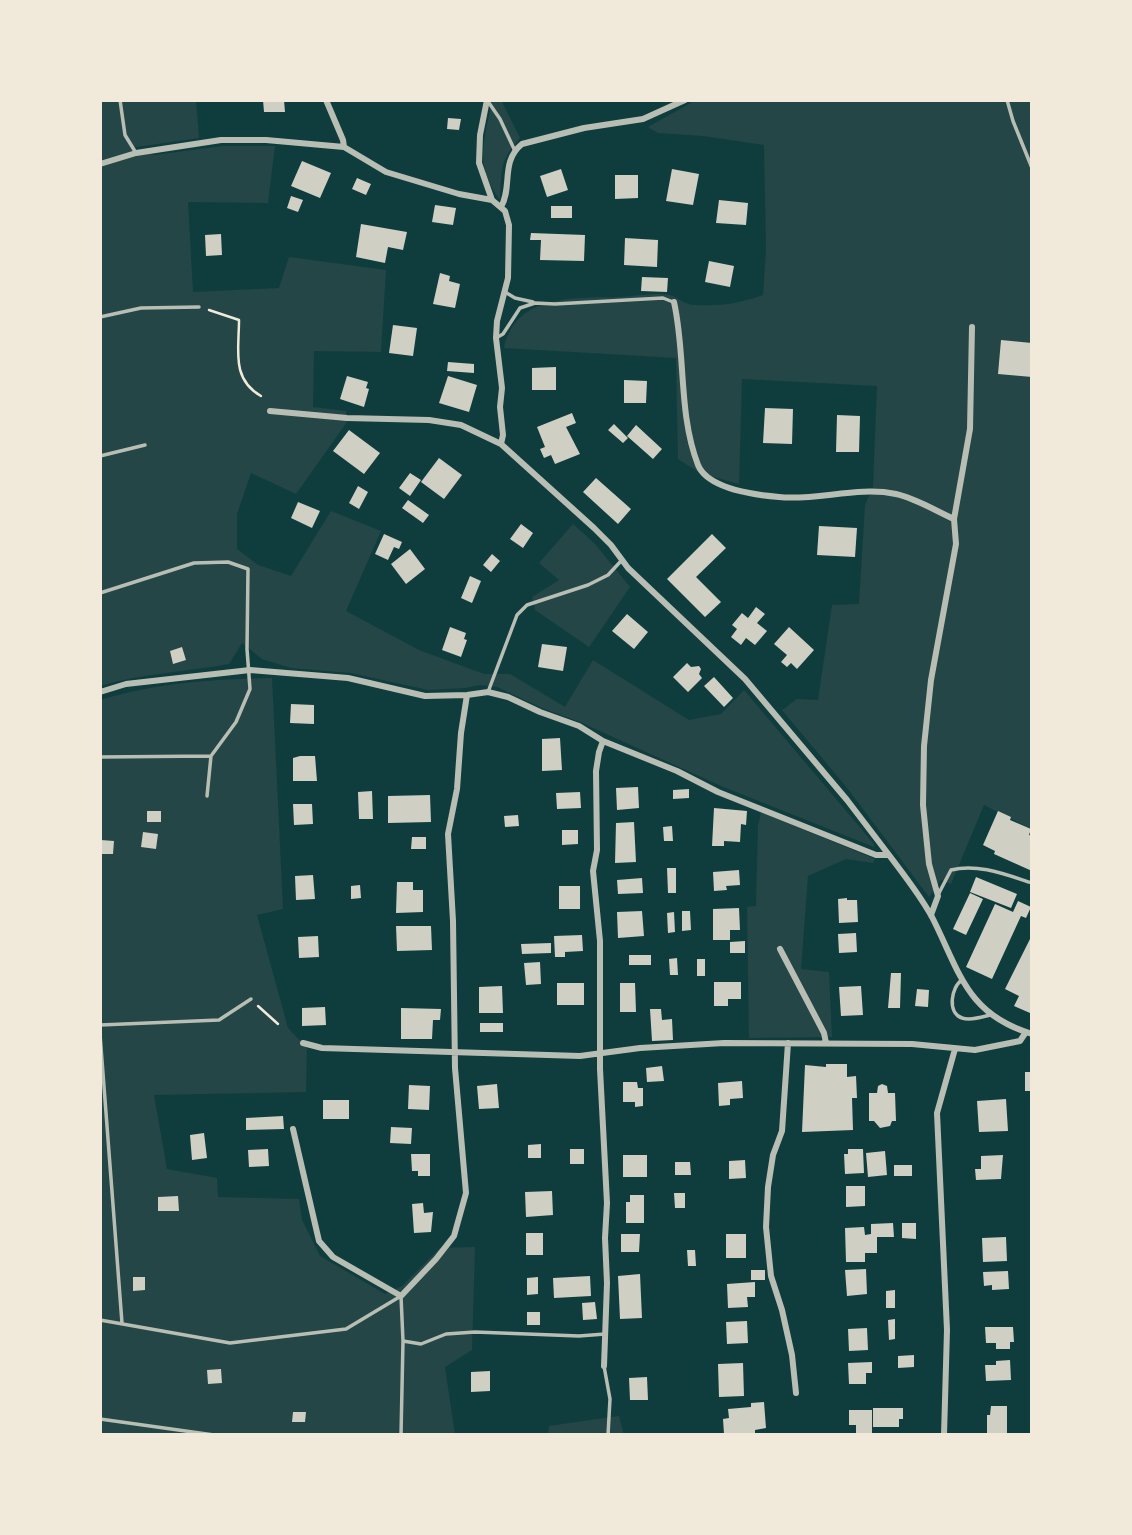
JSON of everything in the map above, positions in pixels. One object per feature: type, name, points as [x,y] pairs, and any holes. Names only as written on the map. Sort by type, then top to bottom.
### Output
[{"type":"street","points":[[326,100],[344,147]]},
{"type":"street","points":[[488,100],[480,135],[479,163],[492,200]]},
{"type":"street","points":[[501,207],[505,200],[506,173],[515,150],[522,145],[550,136],[643,119],[685,100]]},
{"type":"street","points":[[100,164],[136,153],[221,140],[266,140],[344,147],[386,172],[459,194],[492,200],[505,211],[509,225],[508,278],[497,321],[496,338],[502,388],[501,444]]},
{"type":"street","points":[[674,302],[680,332],[683,390],[693,449],[700,469],[710,478],[725,487],[780,497],[877,492],[898,494],[954,519]]},
{"type":"street","points":[[931,915],[938,896],[928,852],[923,805],[924,746],[931,680],[956,544],[954,519],[970,429],[972,327]]},
{"type":"street","points":[[270,411],[347,418],[429,420],[461,425],[501,444],[594,528],[611,545],[621,561],[745,679],[847,800],[889,855],[931,915],[962,981],[976,1002],[990,1015],[1029,1033],[1020,1041],[975,1050],[912,1044],[724,1042],[640,1048],[580,1056],[323,1048],[303,1043]]},
{"type":"street","points":[[100,692],[126,684],[250,670],[348,678],[425,696],[467,695],[488,691],[579,726],[603,741],[677,771],[718,792],[876,855],[889,855]]},
{"type":"street","points":[[293,1129],[319,1241],[333,1257],[401,1296],[454,1236],[466,1194],[455,1053],[448,834],[457,789],[467,695]]},
{"type":"street","points":[[603,741],[598,752],[596,771],[597,850],[593,871],[600,941],[600,1054],[607,1203],[604,1366]]},
{"type":"street","points":[[780,948],[824,1033],[826,1043]]},
{"type":"street","points":[[789,1043],[785,1069],[785,1110],[782,1131],[773,1155],[766,1227],[771,1276],[787,1332],[796,1393]]},
{"type":"street","points":[[944,1435],[947,1330],[937,1113],[955,1049]]},
{"type":"lane","points":[[120,100],[125,135],[136,153]]},
{"type":"lane","points":[[488,100],[515,150]]},
{"type":"lane","points":[[1007,100],[1032,168]]},
{"type":"lane","points":[[504,292],[536,303],[663,298],[674,302]]},
{"type":"lane","points":[[496,338],[503,334],[520,308],[536,303]]},
{"type":"lane","points":[[100,317],[141,308],[199,307]]},
{"type":"lane","points":[[100,456],[145,445]]},
{"type":"lane","points":[[488,691],[517,615],[527,605],[588,585],[608,575],[621,561]]},
{"type":"lane","points":[[100,593],[194,563],[228,562],[248,569],[247,649],[250,689],[236,722],[211,756],[207,796]]},
{"type":"lane","points":[[100,757],[211,756]]},
{"type":"lane","points":[[938,896],[951,870],[963,867],[999,873],[1032,883]]},
{"type":"lane","points":[[100,947],[100,969]]},
{"type":"lane","points":[[962,981],[954,987],[952,995],[955,1012],[961,1018],[974,1019],[990,1015]]},
{"type":"lane","points":[[100,1025],[219,1020],[251,999]]},
{"type":"lane","points":[[100,1034],[122,1323]]},
{"type":"lane","points":[[100,1320],[230,1343],[346,1329],[401,1296],[401,1435]]},
{"type":"lane","points":[[403,1341],[421,1344],[446,1334],[475,1332],[579,1336],[605,1334]]},
{"type":"lane","points":[[604,1366],[610,1399],[608,1435]]},
{"type":"lane","points":[[100,1419],[214,1435]]},
{"type":"path","points":[[199,307],[239,320],[241,376],[251,390],[261,396]]},
{"type":"path","points":[[251,999],[278,1024]]},
{"type":"shaded area","points":[[100,100],[196,100],[199,138],[129,148],[154,155],[223,146],[275,146],[268,203],[188,202],[193,292],[279,288],[289,257],[386,270],[381,352],[314,351],[313,407],[346,411],[347,422],[296,494],[251,473],[237,514],[237,549],[258,565],[291,576],[331,511],[381,531],[346,611],[419,650],[484,674],[510,674],[565,707],[593,660],[689,720],[721,714],[744,690],[874,847],[721,786],[497,687],[480,685],[428,690],[351,673],[291,668],[262,659],[242,643],[229,664],[148,675],[100,686]]},
{"type":"shaded area","points":[[492,100],[501,100],[520,138],[505,161],[501,174],[500,200],[486,175],[483,152]]},
{"type":"shaded area","points":[[696,100],[1026,100],[1032,103],[1032,836],[1029,835],[1031,829],[984,805],[951,884],[941,880],[929,897],[848,789],[782,710],[797,699],[818,700],[832,605],[859,604],[865,505],[873,487],[877,386],[742,379],[739,484],[700,473],[678,459],[676,358],[504,348],[510,330],[521,317],[550,302],[658,294],[670,295],[691,305],[714,305],[763,295],[766,249],[764,145],[658,133],[648,127]]},
{"type":"shaded area","points":[[573,524],[595,544],[630,587],[589,647],[535,610],[532,597],[559,580],[539,563]]},
{"type":"shaded area","points":[[272,678],[283,909],[257,915],[288,1028],[307,1048],[306,1092],[154,1095],[167,1169],[217,1178],[218,1197],[299,1199],[302,1220],[320,1256],[385,1294],[402,1286],[440,1248],[475,1247],[472,1350],[445,1367],[455,1435],[100,1435],[100,700],[185,683]]},
{"type":"shaded area","points":[[761,812],[875,859],[873,863],[846,859],[808,876],[801,969],[829,972],[832,1037],[749,1038],[747,907],[756,906],[758,826]]},
{"type":"shaded area","points":[[619,1416],[624,1435],[548,1435],[549,1426]]},
{"type":"building","points":[[263,100],[284,100],[285,112],[264,112]]},
{"type":"building","points":[[448,118],[461,119],[459,130],[447,129]]},
{"type":"building","points":[[302,161],[331,173],[320,198],[291,186]]},
{"type":"building","points":[[561,169],[568,190],[547,197],[540,176]]},
{"type":"building","points":[[672,169],[699,174],[693,205],[666,201]]},
{"type":"building","points":[[615,175],[638,175],[638,198],[615,199]]},
{"type":"building","points":[[357,178],[371,184],[366,195],[352,189]]},
{"type":"building","points":[[291,196],[303,200],[298,212],[287,208]]},
{"type":"building","points":[[719,200],[748,203],[746,225],[716,223]]},
{"type":"building","points":[[435,205],[456,208],[453,225],[432,222]]},
{"type":"building","points":[[551,206],[572,206],[572,218],[551,218]]},
{"type":"building","points":[[361,224],[407,232],[403,250],[388,247],[385,263],[356,257]]},
{"type":"building","points":[[531,233],[585,235],[584,261],[540,260],[541,240],[530,240]]},
{"type":"building","points":[[221,234],[222,255],[206,256],[205,235]]},
{"type":"building","points":[[625,238],[658,240],[657,267],[624,265]]},
{"type":"building","points":[[709,261],[734,266],[730,287],[705,282]]},
{"type":"building","points":[[440,273],[450,276],[449,281],[460,284],[455,308],[433,304]]},
{"type":"building","points":[[642,277],[668,278],[667,292],[641,291]]},
{"type":"building","points":[[393,325],[417,328],[413,356],[389,353]]},
{"type":"building","points":[[1001,340],[1032,343],[1032,377],[998,374]]},
{"type":"building","points":[[448,362],[474,364],[474,373],[447,371]]},
{"type":"building","points":[[556,367],[556,390],[532,390],[532,368]]},
{"type":"building","points":[[347,376],[368,382],[364,407],[340,399]]},
{"type":"building","points":[[448,376],[477,385],[469,412],[439,403]]},
{"type":"building","points":[[624,380],[647,381],[646,403],[624,403]]},
{"type":"building","points":[[765,408],[793,409],[792,444],[763,443]]},
{"type":"building","points":[[572,413],[576,423],[566,427],[580,454],[555,464],[551,455],[544,458],[540,449],[545,447],[537,427]]},
{"type":"building","points":[[837,415],[860,416],[859,452],[836,452]]},
{"type":"building","points":[[614,424],[628,438],[623,443],[608,430]]},
{"type":"building","points":[[636,425],[662,449],[653,459],[627,436]]},
{"type":"building","points":[[349,430],[380,453],[364,474],[333,451]]},
{"type":"building","points":[[439,458],[462,475],[444,499],[421,482]]},
{"type":"building","points":[[410,473],[421,480],[410,496],[399,488]]},
{"type":"building","points":[[596,478],[631,509],[618,524],[583,492]]},
{"type":"building","points":[[358,486],[368,492],[359,509],[349,503]]},
{"type":"building","points":[[408,500],[429,515],[423,523],[402,508]]},
{"type":"building","points":[[298,502],[320,511],[312,528],[291,518]]},
{"type":"building","points":[[521,524],[533,533],[523,548],[510,539]]},
{"type":"building","points":[[819,526],[857,528],[855,557],[817,555]]},
{"type":"building","points":[[384,534],[402,542],[399,549],[394,547],[388,560],[375,554]]},
{"type":"building","points":[[712,534],[726,548],[696,577],[721,602],[705,617],[667,579]]},
{"type":"building","points":[[410,549],[425,569],[406,584],[391,564]]},
{"type":"building","points":[[492,554],[500,561],[491,572],[483,565]]},
{"type":"building","points":[[470,576],[481,581],[472,603],[461,598]]},
{"type":"building","points":[[756,607],[765,614],[757,623],[767,631],[755,645],[746,638],[741,645],[731,637],[737,629],[732,625],[742,613],[748,618]]},
{"type":"building","points":[[627,614],[648,632],[634,649],[612,631]]},
{"type":"building","points":[[450,627],[466,633],[464,639],[467,640],[461,657],[442,650]]},
{"type":"building","points":[[789,627],[814,650],[797,669],[791,663],[787,667],[781,662],[787,655],[774,644]]},
{"type":"building","points":[[542,644],[567,647],[563,671],[538,667]]},
{"type":"building","points":[[182,647],[186,660],[173,664],[170,651]]},
{"type":"building","points":[[687,663],[691,667],[699,666],[702,678],[688,692],[673,677]]},
{"type":"building","points":[[714,677],[733,698],[724,707],[704,686]]},
{"type":"building","points":[[291,704],[314,705],[314,724],[290,723]]},
{"type":"building","points":[[560,738],[562,770],[542,771],[542,739]]},
{"type":"building","points":[[315,756],[317,781],[293,781],[293,758]]},
{"type":"building","points":[[638,787],[639,808],[617,810],[616,788]]},
{"type":"building","points":[[689,789],[689,798],[673,799],[673,790]]},
{"type":"building","points":[[372,791],[373,819],[359,819],[358,792]]},
{"type":"building","points":[[580,792],[581,808],[557,809],[556,793]]},
{"type":"building","points":[[430,795],[431,822],[388,823],[388,796]]},
{"type":"building","points":[[293,804],[312,804],[313,824],[294,825]]},
{"type":"building","points":[[714,808],[747,811],[746,825],[741,824],[740,842],[724,841],[724,846],[712,846]]},
{"type":"building","points":[[147,811],[161,811],[161,822],[147,822]]},
{"type":"building","points":[[998,811],[1011,817],[1010,820],[1031,829],[1029,835],[1032,836],[1032,871],[994,854],[995,851],[983,845]]},
{"type":"building","points":[[518,815],[519,826],[505,827],[504,816]]},
{"type":"building","points":[[634,822],[636,862],[615,863],[616,823]]},
{"type":"building","points":[[672,826],[673,841],[664,841],[663,827]]},
{"type":"building","points":[[562,830],[578,830],[578,844],[562,845]]},
{"type":"building","points":[[143,832],[158,834],[156,849],[141,847]]},
{"type":"building","points":[[412,837],[426,837],[426,849],[411,849]]},
{"type":"building","points":[[101,840],[114,841],[113,854],[100,854]]},
{"type":"building","points":[[667,868],[676,868],[676,893],[668,893]]},
{"type":"building","points":[[739,870],[740,885],[726,886],[727,890],[714,891],[713,872]]},
{"type":"building","points":[[313,875],[315,899],[296,900],[295,876]]},
{"type":"building","points":[[976,877],[1017,894],[1011,908],[970,892]]},
{"type":"building","points":[[642,878],[643,893],[618,894],[617,880]]},
{"type":"building","points":[[397,882],[413,882],[413,890],[423,890],[423,912],[396,913]]},
{"type":"building","points":[[360,885],[361,898],[351,899],[351,886]]},
{"type":"building","points":[[559,886],[580,886],[580,909],[559,909]]},
{"type":"building","points":[[970,893],[983,899],[966,935],[953,929]]},
{"type":"building","points":[[838,899],[857,900],[858,922],[839,923]]},
{"type":"building","points":[[1018,901],[1031,907],[1026,918],[1021,916],[992,979],[966,967],[995,904],[1013,912]]},
{"type":"building","points":[[739,908],[740,930],[730,930],[730,940],[713,940],[713,909]]},
{"type":"building","points":[[642,911],[644,936],[618,938],[617,912]]},
{"type":"building","points":[[682,911],[690,911],[691,930],[682,931]]},
{"type":"building","points":[[674,912],[675,932],[668,933],[667,913]]},
{"type":"building","points":[[396,926],[431,926],[432,950],[397,951]]},
{"type":"building","points":[[856,933],[857,952],[839,953],[838,934]]},
{"type":"building","points":[[582,935],[583,951],[565,952],[565,957],[555,957],[554,936]]},
{"type":"building","points":[[1032,935],[1030,1013],[1014,1006],[1019,996],[1005,989]]},
{"type":"building","points":[[318,936],[319,957],[299,958],[298,937]]},
{"type":"building","points":[[745,941],[745,953],[730,953],[730,942]]},
{"type":"building","points":[[551,943],[551,953],[522,954],[521,944]]},
{"type":"building","points":[[629,955],[651,955],[651,965],[629,965]]},
{"type":"building","points":[[677,958],[678,975],[670,975],[669,959]]},
{"type":"building","points":[[697,959],[705,959],[705,976],[697,976]]},
{"type":"building","points":[[540,962],[541,984],[526,985],[524,963]]},
{"type":"building","points":[[891,973],[901,973],[900,1008],[888,1008]]},
{"type":"building","points":[[714,982],[741,982],[741,999],[728,999],[728,1006],[714,1006]]},
{"type":"building","points":[[557,983],[584,983],[584,1005],[557,1005]]},
{"type":"building","points":[[620,983],[635,983],[636,1012],[620,1012]]},
{"type":"building","points":[[502,986],[503,1013],[479,1013],[479,987]]},
{"type":"building","points":[[861,986],[863,1015],[841,1016],[839,987]]},
{"type":"building","points":[[917,989],[929,990],[928,1007],[915,1006]]},
{"type":"building","points":[[325,1007],[326,1025],[302,1026],[302,1008]]},
{"type":"building","points":[[401,1008],[441,1009],[440,1020],[433,1020],[432,1039],[401,1039]]},
{"type":"building","points":[[650,1009],[661,1009],[662,1020],[672,1019],[673,1040],[652,1041]]},
{"type":"building","points":[[480,1023],[503,1023],[503,1032],[480,1032]]},
{"type":"building","points":[[826,1064],[847,1064],[847,1077],[856,1076],[857,1098],[852,1098],[853,1130],[802,1132],[805,1065],[826,1067]]},
{"type":"building","points":[[662,1066],[664,1081],[647,1082],[646,1068]]},
{"type":"building","points":[[1025,1072],[1032,1072],[1032,1091],[1025,1091]]},
{"type":"building","points":[[742,1081],[743,1098],[730,1099],[730,1105],[719,1106],[718,1083]]},
{"type":"building","points":[[623,1082],[637,1082],[638,1088],[643,1088],[643,1106],[635,1107],[635,1102],[623,1102]]},
{"type":"building","points":[[497,1084],[499,1108],[479,1109],[477,1086]]},
{"type":"building","points":[[409,1085],[430,1086],[429,1110],[408,1109]]},
{"type":"building","points":[[878,1086],[887,1086],[888,1093],[895,1093],[896,1121],[892,1121],[890,1126],[880,1128],[874,1121],[869,1121],[869,1093],[877,1093]]},
{"type":"building","points":[[1006,1099],[1008,1131],[979,1132],[977,1101]]},
{"type":"building","points":[[323,1100],[349,1100],[349,1119],[323,1119]]},
{"type":"building","points":[[283,1116],[284,1129],[246,1130],[246,1118]]},
{"type":"building","points":[[391,1127],[412,1128],[411,1144],[390,1143]]},
{"type":"building","points":[[204,1133],[207,1158],[192,1160],[190,1135]]},
{"type":"building","points":[[541,1144],[541,1158],[528,1158],[528,1145]]},
{"type":"building","points":[[268,1149],[269,1166],[249,1167],[248,1150]]},
{"type":"building","points":[[570,1149],[584,1149],[584,1164],[570,1164]]},
{"type":"building","points":[[848,1149],[863,1149],[864,1173],[845,1174],[844,1154],[848,1154]]},
{"type":"building","points":[[885,1151],[887,1175],[868,1177],[866,1153]]},
{"type":"building","points":[[411,1154],[430,1154],[430,1176],[418,1176],[418,1171],[412,1171]]},
{"type":"building","points":[[623,1155],[647,1155],[647,1177],[623,1177]]},
{"type":"building","points":[[1003,1155],[1001,1179],[976,1180],[975,1169],[981,1169],[981,1156]]},
{"type":"building","points":[[745,1160],[746,1178],[729,1179],[729,1161]]},
{"type":"building","points":[[675,1162],[690,1162],[691,1175],[675,1175]]},
{"type":"building","points":[[894,1165],[912,1165],[912,1176],[894,1176]]},
{"type":"building","points":[[846,1186],[865,1186],[865,1206],[846,1207]]},
{"type":"building","points":[[552,1191],[553,1215],[526,1217],[525,1192]]},
{"type":"building","points":[[674,1193],[685,1193],[685,1208],[675,1208]]},
{"type":"building","points":[[630,1195],[644,1195],[644,1223],[626,1223],[626,1202],[630,1202]]},
{"type":"building","points":[[178,1196],[179,1211],[158,1211],[158,1197]]},
{"type":"building","points":[[423,1203],[424,1213],[433,1212],[431,1232],[414,1233],[412,1204]]},
{"type":"building","points":[[893,1223],[894,1237],[877,1237],[877,1253],[865,1253],[865,1262],[846,1262],[845,1228],[864,1227],[865,1235],[871,1234],[871,1224]]},
{"type":"building","points":[[902,1223],[916,1223],[916,1239],[902,1238]]},
{"type":"building","points":[[526,1233],[543,1233],[543,1255],[526,1255]]},
{"type":"building","points":[[621,1234],[640,1234],[639,1252],[621,1252]]},
{"type":"building","points":[[726,1234],[746,1234],[746,1258],[726,1258]]},
{"type":"building","points":[[1006,1237],[1007,1261],[983,1262],[982,1238]]},
{"type":"building","points":[[687,1250],[695,1250],[696,1266],[688,1266]]},
{"type":"building","points":[[866,1269],[867,1294],[847,1296],[845,1270]]},
{"type":"building","points":[[751,1270],[765,1270],[765,1280],[751,1280]]},
{"type":"building","points":[[1008,1271],[1009,1289],[992,1290],[992,1285],[984,1286],[983,1272]]},
{"type":"building","points":[[640,1274],[642,1318],[620,1319],[618,1276]]},
{"type":"building","points":[[590,1276],[591,1296],[554,1298],[553,1278]]},
{"type":"building","points":[[133,1277],[145,1277],[145,1290],[133,1291]]},
{"type":"building","points":[[538,1277],[538,1294],[527,1295],[527,1278]]},
{"type":"building","points":[[755,1282],[755,1297],[747,1297],[748,1307],[728,1308],[727,1284]]},
{"type":"building","points":[[895,1290],[895,1308],[886,1308],[886,1291]]},
{"type":"building","points":[[595,1302],[597,1319],[583,1320],[582,1303]]},
{"type":"building","points":[[527,1312],[540,1312],[540,1325],[527,1325]]},
{"type":"building","points":[[895,1319],[895,1339],[889,1340],[888,1320]]},
{"type":"building","points":[[747,1321],[748,1343],[727,1344],[726,1322]]},
{"type":"building","points":[[985,1327],[1013,1327],[1014,1342],[1010,1342],[1010,1349],[996,1349],[996,1343],[986,1343]]},
{"type":"building","points":[[867,1328],[868,1350],[849,1351],[848,1329]]},
{"type":"building","points":[[914,1355],[914,1367],[898,1368],[898,1356]]},
{"type":"building","points":[[1010,1360],[1011,1380],[986,1381],[985,1365],[996,1365],[996,1361]]},
{"type":"building","points":[[872,1362],[872,1373],[866,1373],[866,1384],[849,1384],[848,1363]]},
{"type":"building","points":[[743,1363],[744,1396],[719,1397],[718,1364]]},
{"type":"building","points":[[221,1369],[222,1383],[208,1384],[207,1370]]},
{"type":"building","points":[[490,1371],[490,1391],[471,1392],[471,1372]]},
{"type":"building","points":[[647,1377],[648,1400],[630,1400],[629,1378]]},
{"type":"building","points":[[764,1402],[766,1428],[755,1430],[755,1435],[724,1434],[723,1419],[729,1418],[728,1409],[751,1407],[751,1403]]},
{"type":"building","points":[[991,1406],[1007,1406],[1007,1435],[987,1435],[987,1415],[990,1415]]},
{"type":"building","points":[[873,1408],[903,1408],[903,1419],[899,1419],[899,1427],[873,1427]]},
{"type":"building","points":[[849,1410],[872,1410],[872,1433],[856,1433],[856,1425],[849,1425]]},
{"type":"building","points":[[293,1412],[306,1412],[305,1422],[292,1422]]}]
